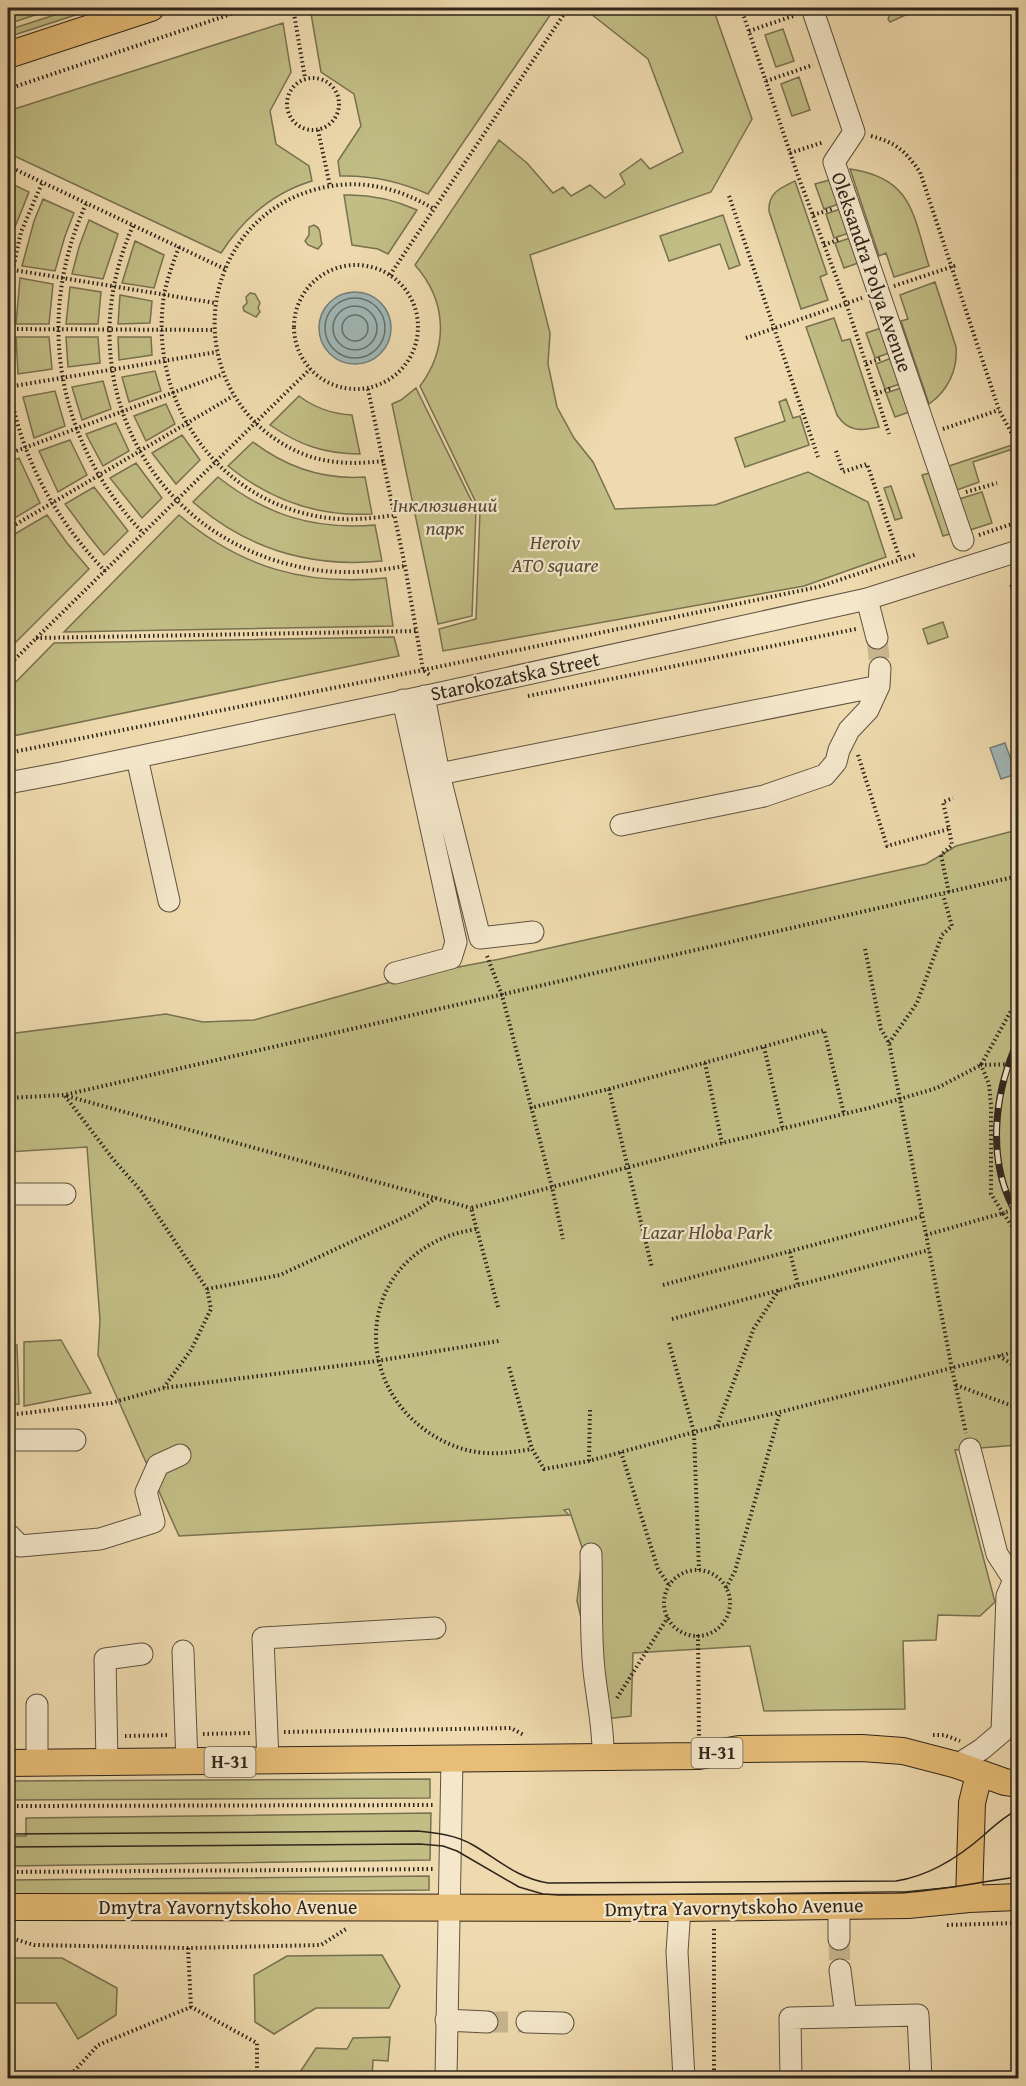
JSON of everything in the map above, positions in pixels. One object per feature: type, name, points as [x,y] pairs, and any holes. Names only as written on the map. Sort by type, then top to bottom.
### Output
[{"type":"main road","points":[[8,55],[151,8]]},
{"type":"main road","name":"Н-31","points":[[8,1763],[186,1763],[699,1756],[739,1749],[862,1748],[903,1751],[968,1770]]},
{"type":"main road","points":[[969,1899],[972,1803],[968,1770],[1018,1784]]},
{"type":"main road","name":"Dmytra Yavornytskoho Avenue","points":[[8,1907],[680,1908],[908,1905],[1018,1897]]},
{"type":"street","points":[[812,9],[854,132]]},
{"type":"street","name":"Oleksandra Polya Avenue","points":[[854,132],[834,162],[963,540]]},
{"type":"street","name":"Starokozatska Street","points":[[8,783],[137,758],[403,700],[428,687],[867,599],[1018,551]]},
{"type":"street","points":[[867,599],[877,638]]},
{"type":"street","points":[[439,774],[880,677],[868,710],[849,730],[836,762],[825,775],[764,796],[621,825]]},
{"type":"street","points":[[428,687],[439,774],[480,938],[533,932]]},
{"type":"street","points":[[395,973],[452,958],[456,942],[403,700]]},
{"type":"street","points":[[137,758],[169,901]]},
{"type":"street","points":[[8,1194],[65,1194]]},
{"type":"street","points":[[8,1440],[75,1440]]},
{"type":"street","points":[[968,1770],[982,1749],[1002,1732],[1007,1596],[1016,1577],[997,1554],[970,1449]]},
{"type":"street","points":[[8,1534],[21,1546],[100,1539],[154,1522],[146,1492],[158,1465],[180,1455]]},
{"type":"street","points":[[591,1554],[594,1667],[602,1722],[603,1757]]},
{"type":"street","points":[[268,1761],[264,1638],[435,1628]]},
{"type":"street","points":[[183,1651],[186,1763]]},
{"type":"street","points":[[107,1763],[105,1659],[142,1654]]},
{"type":"street","points":[[37,1704],[37,1763]]},
{"type":"street","points":[[446,2079],[443,1908],[452,1759]]},
{"type":"street","points":[[839,1906],[839,1939]]},
{"type":"street","points":[[680,1908],[678,1952],[684,2079]]},
{"type":"street","points":[[840,1970],[846,2017]]},
{"type":"street","points":[[791,2079],[790,2018],[918,2015],[921,2079]]},
{"type":"street","points":[[446,2020],[487,2022]]},
{"type":"street","points":[[527,2022],[563,2023]]},
{"type":"path","points":[[8,88],[249,8]]},
{"type":"path","points":[[293,8],[305,78]]},
{"type":"path","points":[[390,275],[568,8]]},
{"type":"path","points":[[741,8],[790,153],[846,303],[889,434]]},
{"type":"path","points":[[749,32],[812,9]]},
{"type":"path","points":[[766,81],[829,60]]},
{"type":"path","points":[[305,78],[320,78],[326,81],[336,91],[338,98],[339,105],[335,118],[330,124],[318,130],[300,127],[290,119],[288,113],[288,95],[295,85],[305,78]]},
{"type":"path","points":[[318,130],[330,186]]},
{"type":"path","points":[[790,153],[854,132],[885,140],[907,153],[920,172],[999,410],[1018,446]]},
{"type":"path","points":[[8,166],[225,269]]},
{"type":"path","points":[[8,292],[9,269],[21,232],[42,183]]},
{"type":"path","points":[[383,461],[355,464],[328,461],[301,454],[277,441],[255,423],[233,396],[223,374],[214,330],[215,303],[225,269],[236,249],[250,230],[286,201],[330,186],[373,185],[395,189],[434,209]]},
{"type":"path","points":[[729,196],[818,458]]},
{"type":"path","points":[[86,204],[72,238],[62,278],[58,329],[62,378],[76,428],[98,476],[119,506],[143,533]]},
{"type":"path","points":[[133,226],[124,244],[112,286],[108,329],[111,370],[122,411],[140,451],[157,477],[195,517],[222,536],[259,555],[282,563],[331,572],[380,570],[405,566]]},
{"type":"path","points":[[179,247],[164,295],[161,330],[164,361],[172,393],[186,424],[216,462],[254,492],[298,512],[345,520],[394,515]]},
{"type":"path","points":[[352,265],[371,267],[390,275],[404,287],[413,302],[418,320],[417,339],[411,356],[400,371],[386,382],[368,388],[347,389],[327,382],[310,369],[299,353],[294,334],[295,314],[303,295],[315,280],[332,270],[352,265]]},
{"type":"path","points":[[746,338],[957,265]]},
{"type":"path","points":[[9,269],[215,303]]},
{"type":"path","points":[[8,329],[214,330]]},
{"type":"path","points":[[8,387],[217,352]]},
{"type":"path","points":[[8,666],[310,369]]},
{"type":"path","points":[[8,453],[223,374]]},
{"type":"path","points":[[8,376],[8,387],[25,447],[51,503],[76,539],[105,571]]},
{"type":"path","points":[[368,388],[428,687]]},
{"type":"path","points":[[8,529],[233,396]]},
{"type":"path","points":[[928,434],[999,410]]},
{"type":"path","points":[[836,451],[843,472],[867,464],[900,559]]},
{"type":"path","points":[[949,498],[997,483]]},
{"type":"path","points":[[963,540],[1018,522]]},
{"type":"path","points":[[8,753],[423,670],[818,587],[917,554]]},
{"type":"path","points":[[1010,587],[1018,585]]},
{"type":"path","points":[[35,638],[417,631]]},
{"type":"path","points":[[849,730],[887,846],[949,829]]},
{"type":"path","points":[[1014,794],[1018,807]]},
{"type":"path","points":[[949,893],[941,855],[952,845],[943,802],[953,798]]},
{"type":"path","points":[[8,1098],[64,1095],[1018,876]]},
{"type":"path","points":[[889,1043],[917,1004],[942,935],[952,926],[943,895]]},
{"type":"path","points":[[480,938],[502,995],[552,1187],[563,1239]]},
{"type":"path","points":[[864,949],[881,1029],[889,1043],[952,1369],[970,1449]]},
{"type":"path","points":[[981,1065],[1018,998]]},
{"type":"path","points":[[530,1108],[609,1089],[824,1030],[844,1114]]},
{"type":"path","points":[[764,1047],[783,1130]]},
{"type":"path","points":[[705,1063],[722,1143]]},
{"type":"path","points":[[64,1095],[471,1208],[629,1169],[722,1143],[783,1130],[937,1088],[981,1065],[1018,1064]]},
{"type":"path","points":[[981,1065],[989,1084],[991,1106],[991,1194],[1018,1235]]},
{"type":"path","points":[[609,1089],[652,1268]]},
{"type":"path","points":[[64,1095],[113,1159],[141,1191],[207,1289],[211,1309],[191,1350],[164,1388]]},
{"type":"path","points":[[207,1289],[280,1275],[409,1215],[437,1197]]},
{"type":"path","points":[[471,1208],[498,1307]]},
{"type":"path","points":[[926,1235],[1018,1208]]},
{"type":"path","points":[[663,1285],[922,1216]]},
{"type":"path","points":[[476,1229],[454,1234],[432,1243],[413,1256],[398,1273],[386,1293],[378,1315],[375,1338],[377,1361],[387,1387],[403,1411],[432,1435],[448,1444],[475,1452],[504,1454],[532,1449]]},
{"type":"path","points":[[672,1319],[929,1250]]},
{"type":"path","points":[[790,1252],[798,1285]]},
{"type":"path","points":[[716,1426],[754,1328],[779,1290]]},
{"type":"path","points":[[8,1414],[111,1403],[164,1388],[377,1361],[498,1341]]},
{"type":"path","points":[[669,1343],[694,1432],[699,1570]]},
{"type":"path","points":[[509,1367],[532,1449],[544,1469],[589,1461],[716,1426],[780,1412],[1018,1351]]},
{"type":"path","points":[[999,1356],[1018,1368]]},
{"type":"path","points":[[956,1384],[1018,1408]]},
{"type":"path","points":[[589,1461],[590,1410]]},
{"type":"path","points":[[726,1588],[735,1571],[780,1412]]},
{"type":"path","points":[[621,1452],[658,1569],[669,1585]]},
{"type":"path","points":[[699,1570],[715,1575],[726,1588],[729,1605],[724,1621],[711,1632],[698,1635],[686,1634],[679,1630],[668,1617],[664,1601],[669,1585],[682,1573],[699,1570]]},
{"type":"path","points":[[602,1722],[668,1617]]},
{"type":"path","points":[[698,1635],[699,1756]]},
{"type":"path","points":[[8,1806],[437,1805]]},
{"type":"path","points":[[8,1872],[437,1869]]},
{"type":"path","points":[[714,1907],[714,2077]]},
{"type":"path","points":[[8,1937],[34,1945],[188,1948],[321,1944],[348,1928]]},
{"type":"path","points":[[188,1948],[191,2007]]},
{"type":"path","points":[[68,2079],[98,2045],[191,2007]]},
{"type":"path","points":[[191,2007],[257,2043],[257,2079]]},
{"type":"green space","points":[[8,8],[56,8],[8,24]]},
{"type":"green space","points":[[76,8],[97,8],[8,37],[8,30]]},
{"type":"green space","points":[[310,8],[555,8],[428,194],[385,180],[340,176],[338,161],[361,126],[354,94],[321,72]]},
{"type":"green space","name":"Heroiv ATO square","points":[[588,8],[713,8],[752,119],[711,192],[530,255],[550,333],[548,364],[557,407],[574,438],[593,462],[615,509],[715,505],[808,472],[868,502],[886,557],[804,586],[443,651],[439,629],[476,619],[480,511],[420,386],[436,356],[440,340],[440,324],[433,294],[426,279],[415,265],[499,140],[527,163],[553,193],[563,187],[571,196],[590,185],[605,198],[625,184],[620,174],[641,159],[650,169],[683,152],[648,59],[586,10]]},
{"type":"green space","points":[[889,8],[921,8],[890,22]]},
{"type":"green space","points":[[283,23],[291,72],[270,111],[276,144],[309,166],[312,181],[271,200],[249,218],[221,253],[8,153],[8,111]]},
{"type":"green space","points":[[783,29],[794,61],[776,67],[765,35]]},
{"type":"green space","points":[[799,77],[810,110],[792,116],[781,84]]},
{"type":"green space","points":[[850,169],[887,181],[898,190],[914,215],[929,266],[894,277],[886,253],[879,256]]},
{"type":"green space","points":[[833,179],[842,203],[824,209],[815,184]]},
{"type":"green space","points":[[795,181],[827,274],[820,277],[828,300],[801,309],[769,211],[773,195]]},
{"type":"green space","points":[[8,182],[29,192],[8,252]]},
{"type":"green space","points":[[344,195],[381,198],[417,210],[388,254],[378,249],[352,245]]},
{"type":"green space","points":[[43,199],[74,213],[55,271],[22,266],[34,221]]},
{"type":"green space","points":[[843,208],[852,232],[834,238],[826,214]]},
{"type":"green space","points":[[723,215],[740,265],[729,269],[720,244],[669,261],[660,236]]},
{"type":"green space","points":[[89,220],[118,234],[103,279],[72,274]]},
{"type":"green space","points":[[314,225],[319,229],[322,244],[318,249],[308,245],[305,241],[309,235],[309,227]]},
{"type":"green space","points":[[853,237],[861,262],[844,268],[835,243]]},
{"type":"green space","points":[[135,241],[164,255],[154,288],[122,283]]},
{"type":"green space","points":[[20,278],[53,284],[49,324],[16,324]]},
{"type":"green space","points":[[935,282],[956,347],[956,355],[950,379],[942,393],[929,404],[901,321],[908,319],[900,295]]},
{"type":"green space","points":[[70,287],[101,292],[98,324],[66,324]]},
{"type":"green space","points":[[250,293],[255,294],[260,303],[258,308],[260,312],[256,317],[244,311],[243,307]]},
{"type":"green space","points":[[120,295],[152,301],[150,323],[118,324]]},
{"type":"green space","points":[[834,318],[842,341],[850,339],[879,427],[855,429],[846,425],[837,415],[806,327]]},
{"type":"green space","points":[[884,327],[892,352],[875,358],[866,333]]},
{"type":"green space","points":[[16,337],[49,337],[52,369],[18,374]]},
{"type":"green space","points":[[66,337],[98,337],[100,363],[68,367]]},
{"type":"green space","points":[[118,337],[151,337],[152,355],[119,360]]},
{"type":"green space","points":[[894,357],[903,383],[885,389],[876,364]]},
{"type":"green space","points":[[155,371],[161,391],[129,402],[122,377]]},
{"type":"green space","points":[[103,381],[111,409],[82,420],[72,387]]},
{"type":"green space","points":[[904,387],[912,411],[895,417],[886,393]]},
{"type":"green space","name":"Інклюзивний парк","points":[[416,388],[476,510],[472,616],[438,624],[392,404]]},
{"type":"green space","points":[[55,391],[65,426],[34,438],[23,397]]},
{"type":"green space","points":[[299,396],[324,410],[352,415],[360,454],[347,454],[313,447],[291,438],[270,425]]},
{"type":"green space","points":[[786,399],[793,418],[800,416],[809,445],[745,467],[735,438],[785,421],[779,402]]},
{"type":"green space","points":[[166,404],[175,424],[146,441],[134,416]]},
{"type":"green space","points":[[116,423],[129,451],[103,466],[86,434]]},
{"type":"green space","points":[[182,435],[200,460],[176,484],[152,453]]},
{"type":"green space","points":[[70,440],[87,475],[58,492],[39,451]]},
{"type":"green space","points":[[253,442],[292,465],[306,470],[334,476],[365,477],[372,514],[333,513],[314,509],[261,489],[228,466]]},
{"type":"green space","points":[[1015,444],[1016,448],[973,462],[979,482],[957,490],[949,466]]},
{"type":"green space","points":[[19,458],[40,503],[8,522],[8,463]]},
{"type":"green space","points":[[136,463],[162,498],[142,518],[110,478]]},
{"type":"green space","points":[[930,473],[950,534],[943,536],[922,475]]},
{"type":"green space","points":[[218,477],[254,501],[291,517],[331,525],[375,525],[382,561],[330,561],[305,558],[281,552],[235,532],[193,502]]},
{"type":"green space","points":[[891,486],[902,518],[895,520],[884,488]]},
{"type":"green space","points":[[94,487],[128,531],[104,555],[65,504]]},
{"type":"green space","points":[[982,492],[992,523],[970,530],[959,499]]},
{"type":"green space","points":[[47,515],[89,569],[8,650],[8,538]]},
{"type":"green space","points":[[179,515],[226,548],[276,569],[302,576],[329,579],[386,578],[393,626],[64,632]]},
{"type":"green space","points":[[943,622],[948,637],[928,644],[923,629]]},
{"type":"green space","points":[[394,637],[399,656],[8,737],[8,690],[54,643]]},
{"type":"green space","name":"Lazar Hloba Park","points":[[1017,830],[1018,1445],[955,1450],[995,1602],[980,1616],[938,1615],[936,1640],[903,1641],[905,1709],[764,1711],[750,1646],[633,1653],[631,1716],[605,1719],[577,1601],[583,1550],[569,1509],[564,1510],[569,1515],[179,1536],[98,1355],[100,1320],[87,1147],[8,1152],[8,1034],[166,1014],[203,1022],[254,1020],[412,976],[500,959],[926,864],[956,846]]},
{"type":"green space","points":[[61,1340],[91,1393],[24,1406],[24,1342]]},
{"type":"green space","points":[[8,1345],[17,1345],[19,1404],[8,1405]]},
{"type":"green space","points":[[430,1779],[430,1798],[8,1800],[8,1781]]},
{"type":"green space","points":[[431,1813],[430,1860],[8,1866],[8,1836],[26,1836],[26,1818]]},
{"type":"green space","points":[[429,1876],[429,1890],[8,1895],[8,1880]]},
{"type":"green space","points":[[382,1955],[400,1986],[389,2008],[316,2008],[274,2034],[255,2022],[254,1975],[287,1956]]},
{"type":"green space","points":[[8,1958],[62,1958],[117,1988],[116,2015],[78,2039],[56,2003],[8,2003]]},
{"type":"green space","points":[[390,2037],[388,2061],[373,2060],[372,2078],[296,2078],[316,2048],[347,2049],[353,2038]]},
{"type":"water","points":[[355,292],[375,298],[385,308],[391,328],[385,348],[375,358],[355,364],[335,358],[325,348],[319,328],[325,308],[335,298]]},
{"type":"water","points":[[1005,743],[1016,774],[1001,779],[990,748]]},
{"type":"water","points":[[14,2044],[15,2078],[8,2078],[8,2045]]},
{"type":"tunnel","points":[[877,638],[880,668]]},
{"type":"tunnel","points":[[839,1939],[840,1970]]},
{"type":"tunnel","points":[[487,2022],[527,2022]]},
{"type":"tram line","points":[[8,13],[22,8]]},
{"type":"tram line","points":[[8,1834],[418,1831],[460,1839],[518,1873],[548,1883],[896,1881],[920,1875],[943,1864],[1018,1810]]},
{"type":"tram line","points":[[8,1847],[420,1844],[443,1846],[457,1851],[519,1887],[543,1894],[559,1895],[897,1893],[1018,1877]]},
{"type":"railway","points":[[1018,1041],[1003,1084],[997,1130],[997,1152],[1001,1175],[1018,1216]]}]
